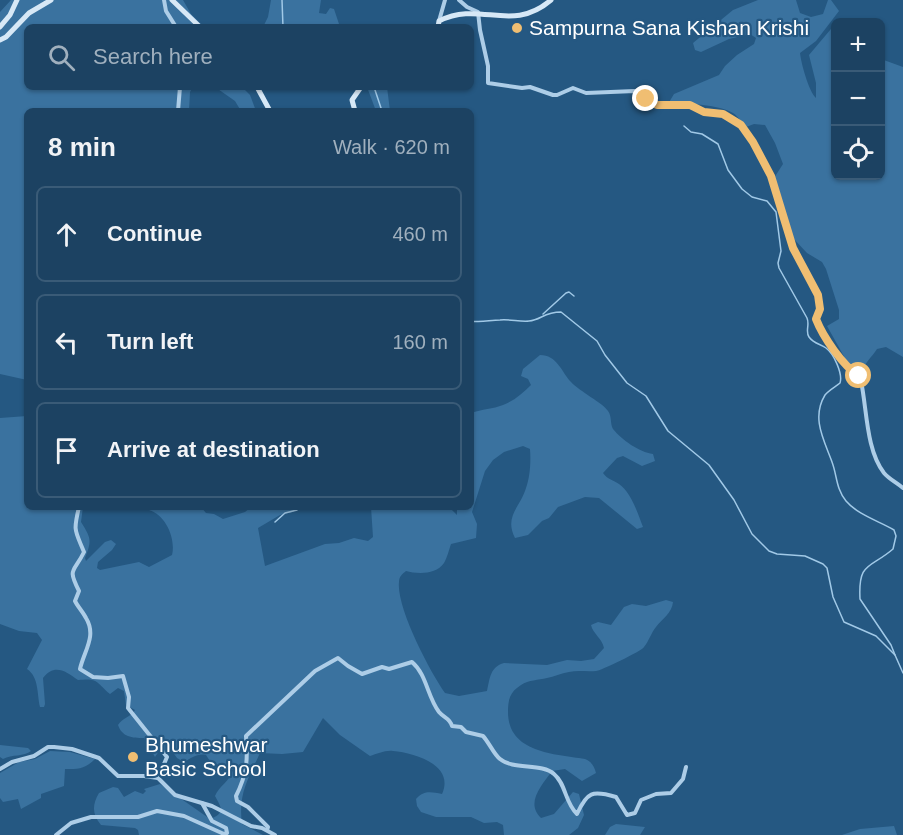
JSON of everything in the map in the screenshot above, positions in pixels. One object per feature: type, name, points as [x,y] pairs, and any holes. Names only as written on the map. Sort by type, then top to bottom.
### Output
[{"type":"main road","points":[[0,27],[10,15],[16,0]]},
{"type":"main road","points":[[0,40],[6,38],[29,13],[51,0]]},
{"type":"main road","points":[[172,0],[197,24]]},
{"type":"main road","points":[[438,24],[457,13],[478,12],[495,15],[533,13],[551,0]]},
{"type":"main road","points":[[259,90],[268,108]]},
{"type":"main road","points":[[354,108],[352,100],[359,90]]},
{"type":"street","points":[[164,0],[166,11],[174,24]]},
{"type":"street","points":[[438,24],[445,0]]},
{"type":"street","points":[[459,0],[478,12],[488,66],[488,82],[522,88],[530,87],[557,95],[573,88],[586,93],[632,91],[641,94],[653,105],[690,105],[704,112],[723,114],[741,125],[771,176],[793,248],[818,295],[820,309],[816,319],[821,330],[848,369],[859,376],[872,443],[881,469],[886,476],[903,488]]},
{"type":"street","points":[[178,108],[180,90]]},
{"type":"street","points":[[78,510],[74,532],[84,552],[72,570],[72,578],[79,591],[75,601],[92,631],[80,669],[93,677],[123,676],[129,697],[128,708],[167,757],[158,778]]},
{"type":"street","points":[[267,830],[268,827],[248,807],[237,801],[236,796],[244,779],[247,761],[246,736],[315,671],[338,658],[362,674],[382,667],[389,669],[412,662],[421,670],[438,710],[451,721],[452,726],[461,727],[466,732],[483,736],[500,759],[528,768],[552,771],[571,808],[577,814],[580,803],[588,796],[602,792],[616,796],[627,815],[635,813],[641,800],[656,794],[671,793],[683,779],[687,767]]},
{"type":"street","points":[[0,769],[12,762],[34,756],[48,747],[72,749],[99,758],[118,776],[158,778],[175,795],[202,802],[275,835]]},
{"type":"street","points":[[56,835],[70,823],[91,817],[138,817],[157,811],[184,816],[224,834],[227,833],[226,828],[212,821],[202,802]]},
{"type":"shaded area","points":[[11,0],[183,0],[191,14],[201,24],[24,24],[24,90],[191,90],[189,108],[24,108],[24,379],[0,374],[0,12]]},
{"type":"shaded area","points":[[271,0],[321,0],[319,13],[326,14],[330,8],[334,9],[339,24],[264,24]]},
{"type":"shaded area","points":[[758,0],[796,0],[800,13],[811,17],[823,14],[828,0],[831,0],[839,11],[831,18],[831,21],[816,41],[800,53],[808,84],[816,98],[816,83],[809,55],[831,29],[831,180],[885,180],[885,60],[903,67],[903,357],[886,347],[877,349],[862,374],[851,369],[827,326],[839,319],[839,310],[826,269],[822,262],[807,253],[792,237],[774,178],[783,164],[765,125],[754,124],[746,127],[735,114],[710,106],[668,104],[674,94],[719,75],[737,55],[754,44],[756,38],[750,34],[729,39],[701,52],[695,50],[693,43],[733,10]]},
{"type":"shaded area","points":[[219,90],[245,90],[250,95],[255,108],[239,108],[235,101]]},
{"type":"shaded area","points":[[368,90],[387,90],[390,108],[375,108]]},
{"type":"shaded area","points":[[540,355],[551,358],[575,386],[608,411],[613,429],[621,437],[631,445],[653,454],[655,461],[642,466],[623,456],[617,458],[603,473],[627,492],[643,527],[637,529],[599,498],[585,497],[558,507],[549,518],[542,521],[528,535],[515,538],[511,524],[512,518],[526,488],[530,469],[530,449],[523,446],[504,452],[493,460],[485,471],[474,506],[474,412],[503,405],[522,394],[531,385],[528,379],[521,376],[523,369]]},
{"type":"shaded area","points":[[24,416],[24,510],[83,510],[81,522],[89,539],[86,561],[105,542],[111,540],[116,544],[98,562],[97,568],[100,570],[139,562],[149,567],[172,555],[171,535],[165,522],[149,510],[204,510],[223,519],[247,510],[296,510],[280,515],[258,528],[265,566],[325,544],[339,543],[354,538],[368,541],[373,537],[371,510],[452,510],[457,515],[457,510],[473,510],[477,524],[476,538],[451,544],[444,563],[436,570],[421,573],[406,571],[399,582],[408,623],[445,693],[459,696],[487,691],[493,670],[504,663],[547,665],[567,660],[594,659],[604,648],[591,625],[598,622],[611,625],[624,607],[632,604],[646,606],[666,600],[673,602],[669,613],[654,629],[642,649],[596,671],[572,671],[527,682],[514,690],[510,696],[508,712],[510,726],[524,744],[547,753],[585,759],[593,766],[596,773],[582,781],[565,769],[552,771],[535,800],[536,812],[541,818],[554,814],[573,792],[579,794],[584,815],[578,828],[569,835],[504,835],[503,825],[497,822],[484,823],[471,817],[436,817],[421,812],[416,799],[419,796],[428,792],[442,794],[445,784],[438,768],[422,758],[402,752],[387,751],[370,756],[340,735],[323,718],[303,752],[260,753],[245,787],[241,813],[242,824],[263,835],[139,835],[135,828],[101,825],[96,817],[95,802],[99,793],[113,787],[118,788],[124,797],[135,791],[143,794],[146,791],[144,789],[160,784],[210,819],[215,817],[221,809],[215,796],[233,770],[227,767],[217,772],[206,755],[197,755],[184,762],[172,751],[168,751],[166,756],[159,751],[155,757],[144,738],[128,736],[120,729],[118,725],[135,710],[126,705],[124,691],[118,688],[110,694],[93,680],[78,680],[65,671],[51,671],[43,678],[45,704],[44,707],[40,707],[36,681],[27,669],[42,640],[37,633],[19,631],[0,624],[0,418]]},
{"type":"shaded area","points":[[0,745],[28,748],[31,751],[3,759],[0,757]]},
{"type":"shaded area","points":[[50,751],[70,752],[95,759],[82,768],[65,769],[64,786],[41,794],[41,798],[21,809],[18,799],[3,802],[0,798],[0,773],[19,762],[35,759]]},
{"type":"shaded area","points":[[616,824],[645,827],[640,835],[605,835],[610,827]]},
{"type":"shaded area","points":[[894,826],[897,835],[842,835],[860,829]]},
{"type":"waterway","points":[[282,0],[283,24]]},
{"type":"waterway","points":[[375,90],[381,108]]},
{"type":"waterway","points":[[684,126],[691,132],[702,134],[718,144],[728,170],[742,189],[752,197],[767,201],[776,212],[781,251],[779,268],[807,318],[809,337],[826,348],[837,364],[840,383],[825,395],[821,404],[820,429],[834,467],[838,487],[846,501],[856,510],[894,530],[896,536],[893,549],[863,572],[860,587],[860,599],[891,645],[895,655]]},
{"type":"waterway","points":[[543,314],[566,293],[569,292],[574,296]]},
{"type":"waterway","points":[[474,321],[529,321],[561,312],[597,341],[627,383],[646,396],[668,431],[709,465],[734,500],[752,534],[769,551],[777,554],[805,556],[823,564],[827,568],[833,597],[844,622],[876,636],[895,655],[903,673]]},
{"type":"waterway","points":[[275,522],[285,513],[297,510]]},
{"type":"place","name":"Sampurna Sana Kishan Krishi","points":[[517,28]]},
{"type":"place","name":"Bhumeshwar Basic School","points":[[133,757]]},
{"type":"route","points":[[646,99],[657,105],[690,105],[704,112],[723,114],[741,125],[751,138],[771,176],[796,256],[812,279],[818,295],[820,309],[816,319],[848,369],[859,376]]}]
